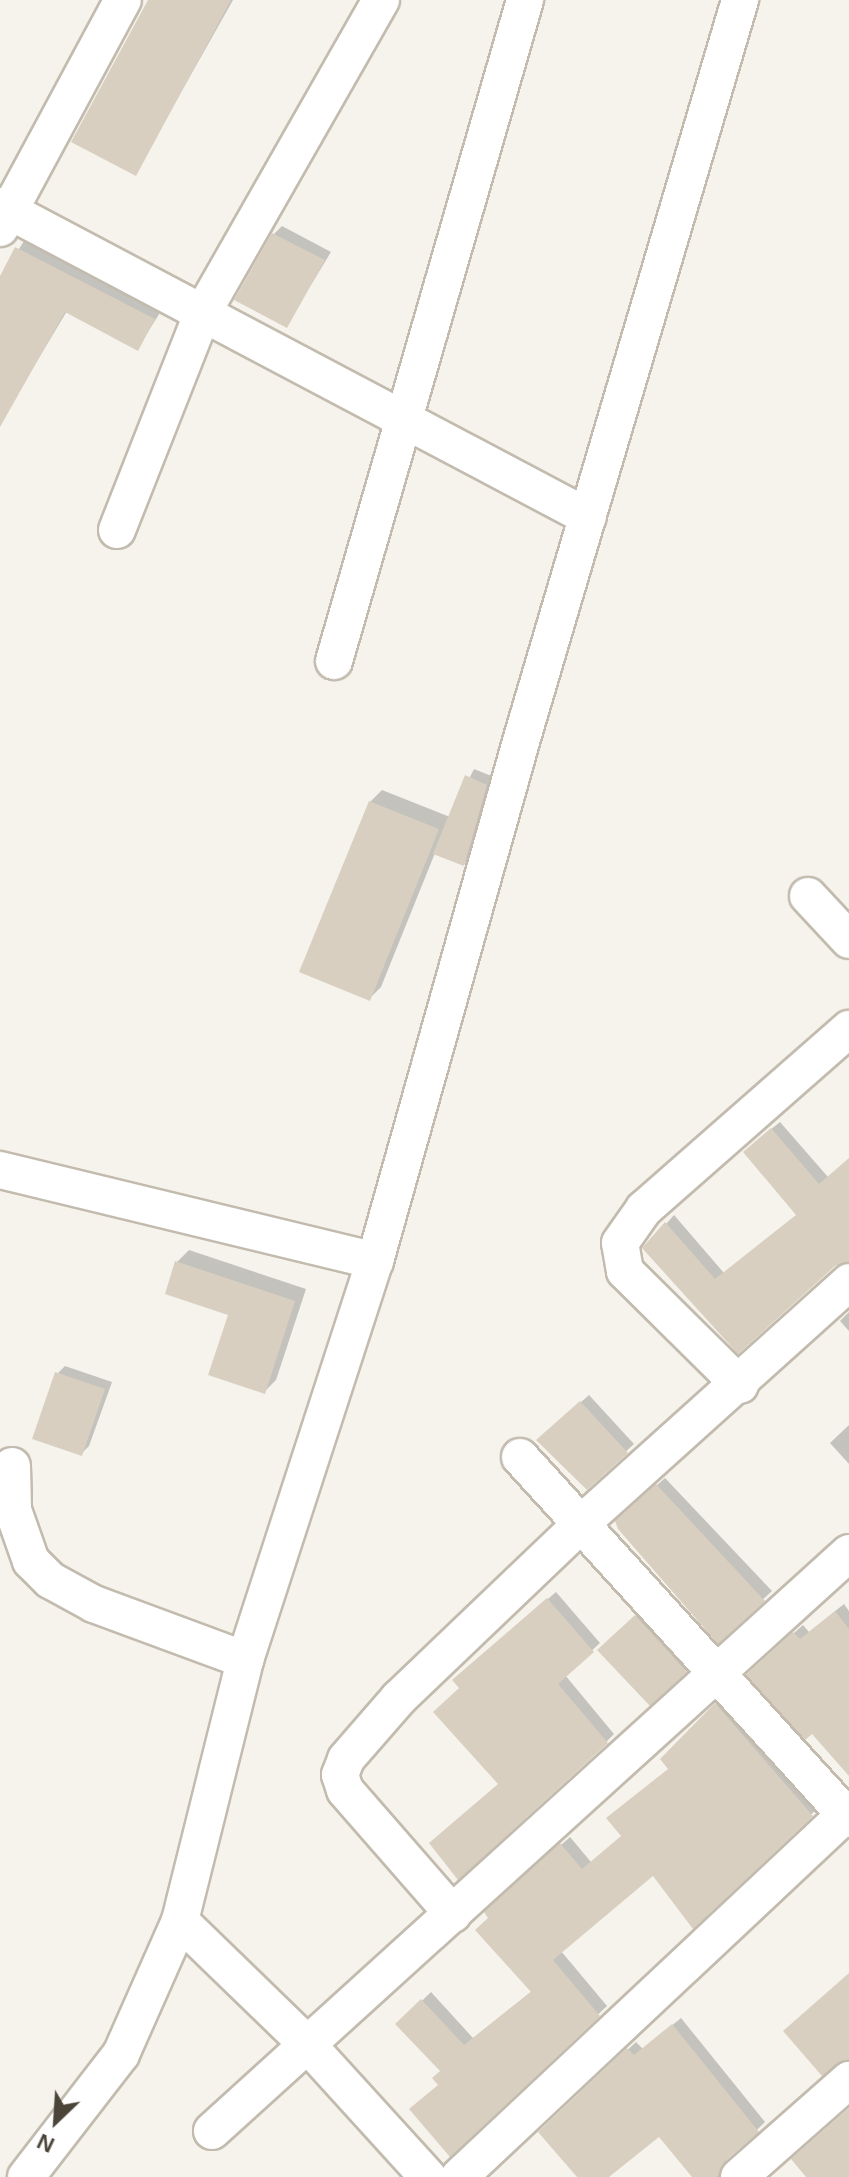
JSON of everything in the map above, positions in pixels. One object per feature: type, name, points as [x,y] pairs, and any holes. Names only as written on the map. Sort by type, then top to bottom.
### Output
[{"type":"street","points":[[123,0],[3,215],[203,312],[406,417],[588,517]]},
{"type":"street","points":[[117,530],[203,312],[381,0]]},
{"type":"street","points":[[334,661],[525,0]]},
{"type":"street","points":[[26,2177],[121,2054],[180,1921],[245,1660],[375,1261],[740,0]]},
{"type":"street","points":[[808,896],[849,940]]},
{"type":"street","points":[[740,1385],[625,1271],[620,1243],[644,1209],[849,1029]]},
{"type":"street","points":[[0,1170],[375,1261]]},
{"type":"street","points":[[453,1914],[345,1790],[340,1775],[346,1759],[399,1698],[584,1521],[740,1385],[849,1282]]},
{"type":"street","points":[[459,2177],[848,1815],[716,1675],[584,1521],[520,1457]]},
{"type":"street","points":[[12,1466],[13,1510],[31,1561],[50,1580],[94,1604],[245,1660]]},
{"type":"street","points":[[212,2131],[849,1553]]},
{"type":"street","points":[[180,1921],[306,2043],[428,2177]]},
{"type":"street","points":[[739,2177],[849,2080]]},
{"type":"building","points":[[148,0],[231,0],[136,176],[71,142]]},
{"type":"building","points":[[272,233],[325,260],[287,328],[234,300]]},
{"type":"building","points":[[15,247],[155,319],[138,351],[65,312],[0,427],[0,276]]},
{"type":"building","points":[[465,775],[487,785],[464,866],[433,854]]},
{"type":"building","points":[[369,801],[439,829],[370,1001],[299,972]]},
{"type":"building","points":[[771,1128],[819,1184],[849,1158],[849,1262],[835,1266],[738,1354],[642,1248],[665,1222],[715,1279],[796,1215],[743,1152]]},
{"type":"building","points":[[175,1261],[295,1301],[265,1394],[208,1375],[228,1315],[165,1294]]},
{"type":"building","points":[[55,1372],[105,1389],[82,1456],[32,1439]]},
{"type":"building","points":[[580,1401],[628,1453],[587,1490],[536,1440]]},
{"type":"building","points":[[656,1484],[765,1601],[718,1644],[618,1529],[615,1521]]},
{"type":"building","points":[[547,1598],[594,1652],[558,1684],[608,1743],[458,1880],[429,1843],[498,1784],[433,1712],[459,1688],[452,1680]]},
{"type":"building","points":[[835,1611],[849,1629],[849,1776],[812,1734],[805,1740],[746,1675],[793,1632],[800,1639]]},
{"type":"building","points":[[635,1615],[687,1672],[650,1706],[597,1650]]},
{"type":"building","points":[[715,1703],[813,1816],[693,1929],[653,1876],[553,1960],[600,2016],[450,2157],[409,2109],[438,2085],[432,2078],[440,2071],[395,2024],[421,1999],[464,2045],[531,1992],[475,1930],[488,1918],[484,1912],[560,1843],[582,1869],[621,1836],[606,1818],[668,1769],[660,1759]]},
{"type":"building","points":[[849,1973],[849,2060],[822,2076],[783,2031]]},
{"type":"building","points":[[672,2024],[759,2132],[725,2161],[717,2177],[692,2177],[659,2137],[609,2177],[577,2177],[538,2132],[627,2048],[634,2055]]},
{"type":"building","points":[[849,2108],[849,2177],[806,2177],[791,2159]]}]
